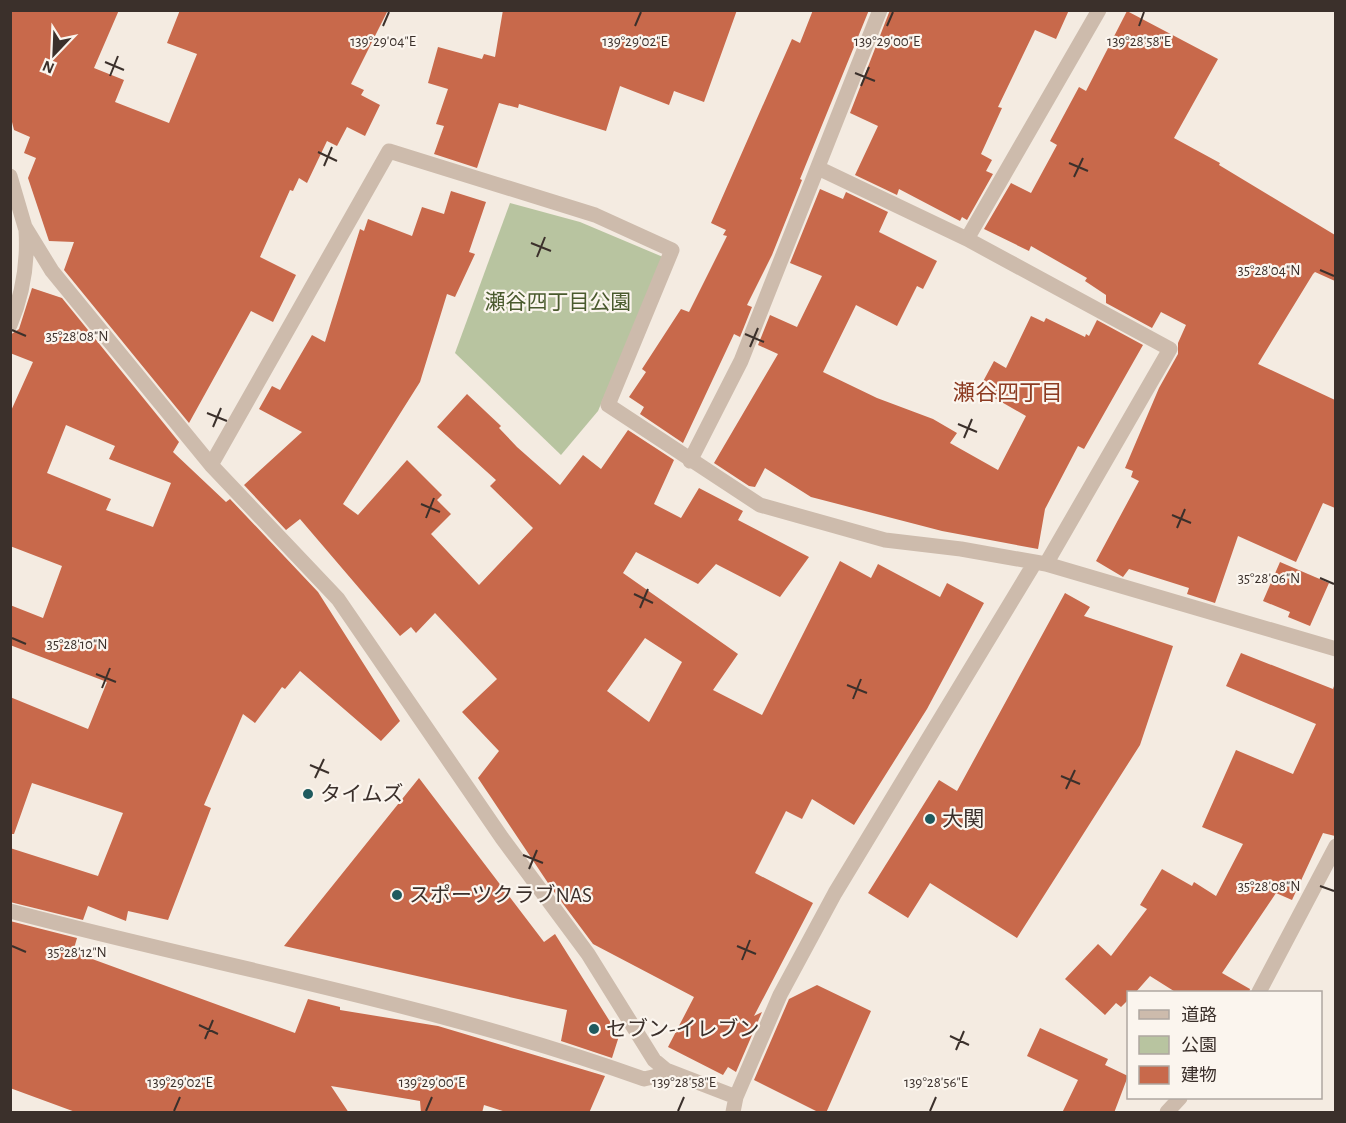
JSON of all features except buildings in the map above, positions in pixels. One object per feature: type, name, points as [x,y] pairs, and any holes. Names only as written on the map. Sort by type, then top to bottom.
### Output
[{"type":"street","points":[[690,461],[741,361],[880,10]]},
{"type":"street","points":[[967,239],[1099,10]]},
{"type":"street","points":[[211,465],[389,151],[595,215],[672,250],[608,405],[760,505],[885,540],[961,549],[1040,564],[1335,649]]},
{"type":"street","points":[[26,227],[66,288],[211,465],[338,599],[502,838],[588,954],[654,1060],[666,1070],[735,1105],[780,995],[835,893],[1040,564],[1170,349],[967,239],[818,168]]},
{"type":"street","points":[[10,176],[26,227],[27,258],[17,308],[10,325]]},
{"type":"street","points":[[1260,991],[1335,846]]},
{"type":"street","points":[[10,911],[136,944],[479,1026],[560,1048],[644,1078],[657,1076],[666,1070]]},
{"type":"street","points":[[1167,1113],[1179,1099]]},
{"type":"green space","name":"瀬谷四丁目公園","points":[[510,203],[580,222],[663,257],[598,411],[561,455],[455,353]]},
{"type":"place","name":"タイムズ","points":[[308,794]]},
{"type":"place","name":"大関","points":[[930,819]]},
{"type":"place","name":"スポーツクラブNAS","points":[[397,895]]},
{"type":"place","name":"セブン-イレブン","points":[[594,1029]]},
{"type":"district","name":"瀬谷四丁目","points":[[1008,392]]}]
